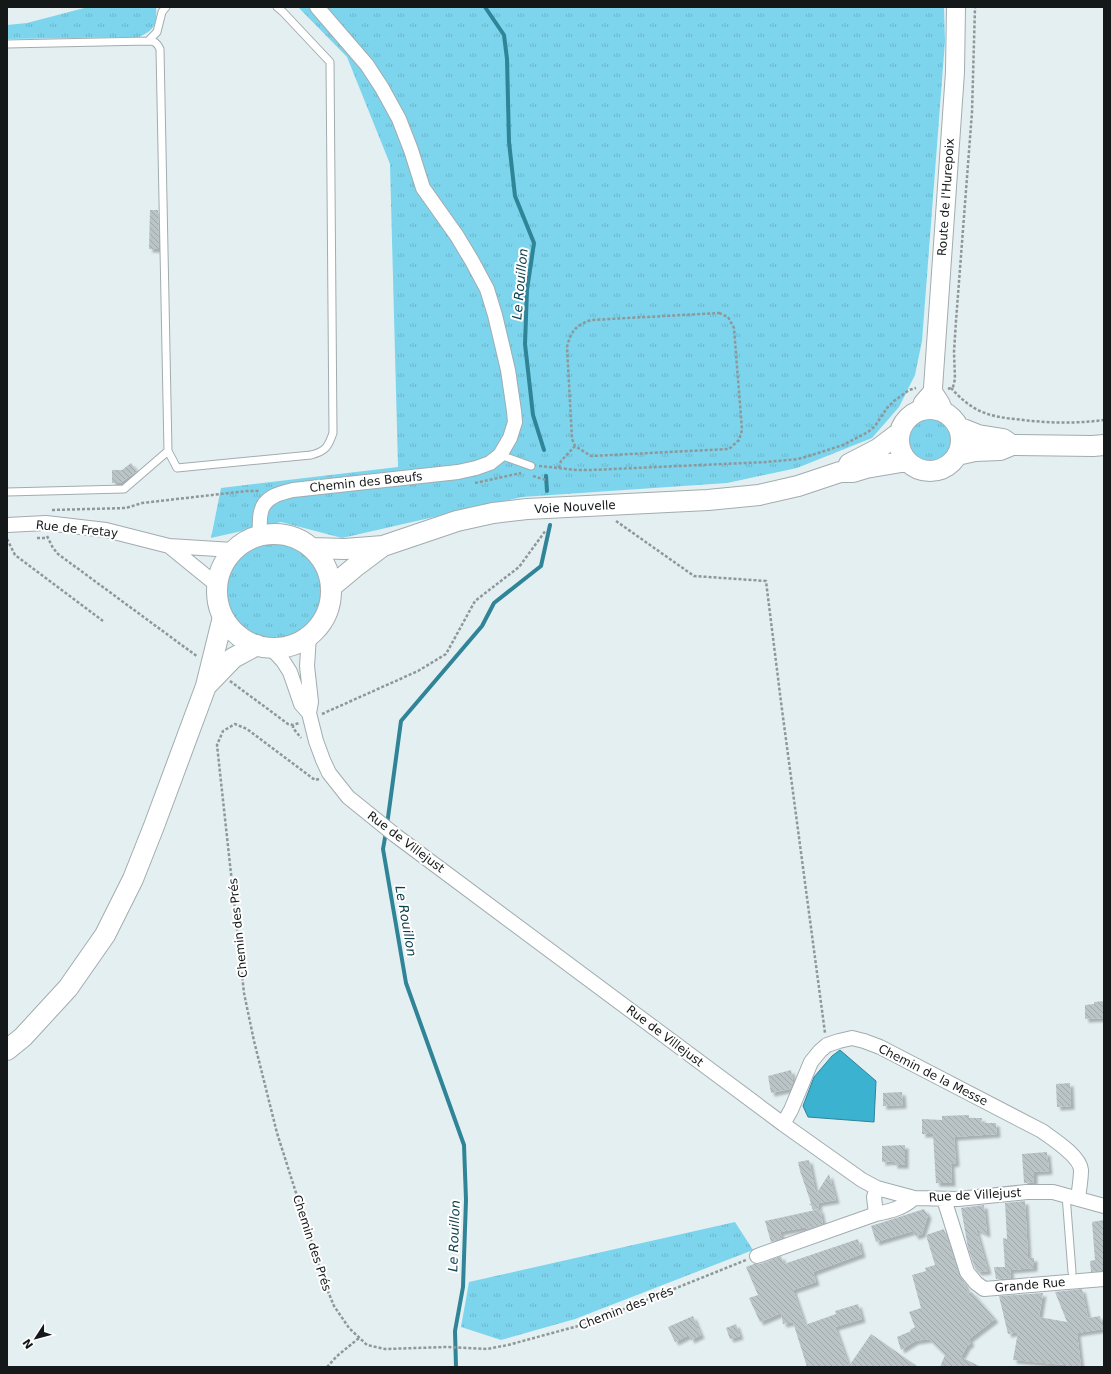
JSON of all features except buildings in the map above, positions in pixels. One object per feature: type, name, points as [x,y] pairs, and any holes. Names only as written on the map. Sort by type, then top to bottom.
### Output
[{"type":"main road","points":[[952,420],[961,436],[961,446],[958,455],[947,466],[934,471],[924,471],[907,461],[901,453],[899,443],[900,433],[906,420],[912,414],[919,411],[933,409],[978,435],[1003,439],[1012,445]]},
{"type":"main road","name":"Voie Nouvelle","points":[[840,472],[849,464],[878,449],[900,433]]},
{"type":"main road","points":[[958,455],[975,450],[1000,450],[1012,445],[1104,445]]},
{"type":"main road","name":"Voie Nouvelle","points":[[312,548],[345,549],[383,546],[457,521],[494,513],[527,509],[708,500],[759,495],[798,486],[840,472],[853,472],[866,468],[907,461]]},
{"type":"main road","points":[[274,533],[288,535],[300,540],[312,548],[322,559],[328,573],[331,587],[329,606],[322,622],[309,636],[298,643],[285,647],[264,646],[243,639],[232,629],[223,617],[218,602],[217,586],[222,567],[233,550],[260,535],[274,533]]},
{"type":"main road","points":[[331,587],[355,566],[383,546]]},
{"type":"main road","points":[[7,1050],[23,1037],[68,988],[105,936],[133,879],[206,686],[223,617]]},
{"type":"main road","points":[[206,686],[233,658],[264,646]]},
{"type":"street","points":[[317,7],[367,65],[382,88],[399,119],[423,188],[458,236],[487,288],[508,370],[515,422],[510,438],[500,455]]},
{"type":"street","name":"Route de l'Hurepoix","points":[[933,388],[955,72],[956,7]]},
{"type":"street","points":[[919,411],[922,402],[933,388],[952,420]]},
{"type":"street","name":"Chemin des Bœufs","points":[[271,497],[281,492],[293,490],[458,472],[490,463],[500,455]]},
{"type":"street","points":[[260,535],[261,512],[264,505],[271,497]]},
{"type":"street","name":"Rue de Fretay","points":[[7,525],[47,518],[106,530],[169,546],[233,550]]},
{"type":"street","name":"Rue de Fretay","points":[[169,546],[217,586]]},
{"type":"street","name":"Rue de Villejust","points":[[309,636],[307,666],[311,702],[309,713],[316,741],[329,773],[348,797],[395,835],[783,1124],[862,1180],[877,1188],[914,1198],[944,1199],[1027,1192],[1053,1192],[1104,1206]]},
{"type":"street","name":"Rue de Villejust","points":[[264,646],[283,661],[290,672],[301,704],[309,713]]},
{"type":"street","name":"Chemin de la Messe","points":[[783,1124],[791,1110],[811,1062],[827,1045],[852,1038],[874,1045],[1042,1131],[1060,1144],[1077,1160],[1081,1169],[1072,1197]]},
{"type":"street","points":[[876,1214],[874,1197],[877,1188]]},
{"type":"street","points":[[757,1256],[876,1214],[890,1211],[906,1205],[914,1198]]},
{"type":"street","name":"Grande Rue","points":[[944,1199],[967,1272],[976,1283],[984,1289],[1104,1279]]},
{"type":"lane","points":[[148,41],[157,32],[162,12],[166,7]]},
{"type":"lane","points":[[7,44],[148,41],[153,41],[158,44],[160,50],[168,451],[177,468],[311,455],[321,452],[329,445],[333,433],[330,62],[277,7]]},
{"type":"lane","points":[[7,492],[124,490],[168,451]]},
{"type":"lane","points":[[500,455],[529,468]]},
{"type":"lane","points":[[1072,1197],[1072,1272]]},
{"type":"path","points":[[468,484],[483,482],[529,468],[591,470],[767,462],[798,459],[855,440],[875,426],[887,408],[894,401],[913,388],[933,388],[946,390],[953,387],[955,379],[954,352],[956,321],[972,112],[975,7]]},
{"type":"path","points":[[719,313],[728,317],[734,328],[742,430],[739,440],[729,448],[591,456],[575,446],[572,439],[567,346],[570,335],[580,323],[591,320],[719,313]]},
{"type":"path","points":[[951,388],[960,398],[978,411],[995,417],[1049,423],[1104,420]]},
{"type":"path","points":[[559,468],[561,462],[575,446]]},
{"type":"path","points":[[529,468],[533,476],[546,480]]},
{"type":"path","points":[[199,658],[58,554],[53,548],[46,532],[47,518],[50,510],[126,508],[142,503],[247,491],[260,491],[271,497]]},
{"type":"path","points":[[593,505],[694,576],[766,581],[780,702],[827,1045]]},
{"type":"path","points":[[322,721],[321,714],[363,694],[418,671],[446,654],[475,601],[519,567],[546,530]]},
{"type":"path","points":[[7,539],[15,555],[103,621]]},
{"type":"path","points":[[228,680],[288,724],[293,725]]},
{"type":"path","name":"Chemin des Prés","points":[[329,773],[315,780],[247,729],[235,724],[223,731],[217,745],[244,993],[254,1041],[277,1133],[325,1284],[334,1306],[349,1328],[367,1345],[385,1349],[446,1347],[487,1349],[508,1345],[589,1323],[757,1256]]},
{"type":"path","points":[[328,1367],[337,1356],[359,1338]]},
{"type":"green space","points":[[88,7],[156,7],[156,18],[152,29],[139,37],[7,39],[7,25],[27,23]]},
{"type":"green space","points":[[298,7],[944,7],[945,41],[922,341],[915,375],[899,407],[872,438],[797,468],[727,483],[522,497],[342,538],[281,522],[211,538],[221,488],[398,467],[390,164],[347,57]]},
{"type":"green space","points":[[930,416],[944,420],[951,427],[955,441],[951,455],[944,462],[930,466],[916,462],[909,455],[905,441],[909,427],[916,420]]},
{"type":"green space","points":[[274,543],[293,547],[308,558],[319,573],[323,592],[319,611],[308,626],[293,637],[274,641],[255,637],[240,626],[229,611],[225,592],[229,573],[240,558],[255,547]]},
{"type":"green space","points":[[735,1222],[753,1250],[575,1319],[501,1340],[461,1327],[469,1282]]},
{"type":"shaded area","points":[[840,1050],[876,1081],[874,1122],[808,1117],[803,1106],[814,1077],[832,1056]]},
{"type":"waterway","name":"Le Rouillon","points":[[485,7],[504,35],[507,59],[509,142],[515,196],[534,243],[527,290],[525,344],[533,415],[544,450]]},
{"type":"waterway","name":"Le Rouillon","points":[[546,476],[547,491]]},
{"type":"waterway","name":"Le Rouillon","points":[[387,825],[401,721],[482,626],[494,603],[541,566],[550,525]]},
{"type":"waterway","name":"Le Rouillon","points":[[386,832],[383,849],[406,983],[464,1145],[466,1200],[463,1287],[455,1331],[456,1367]]}]
